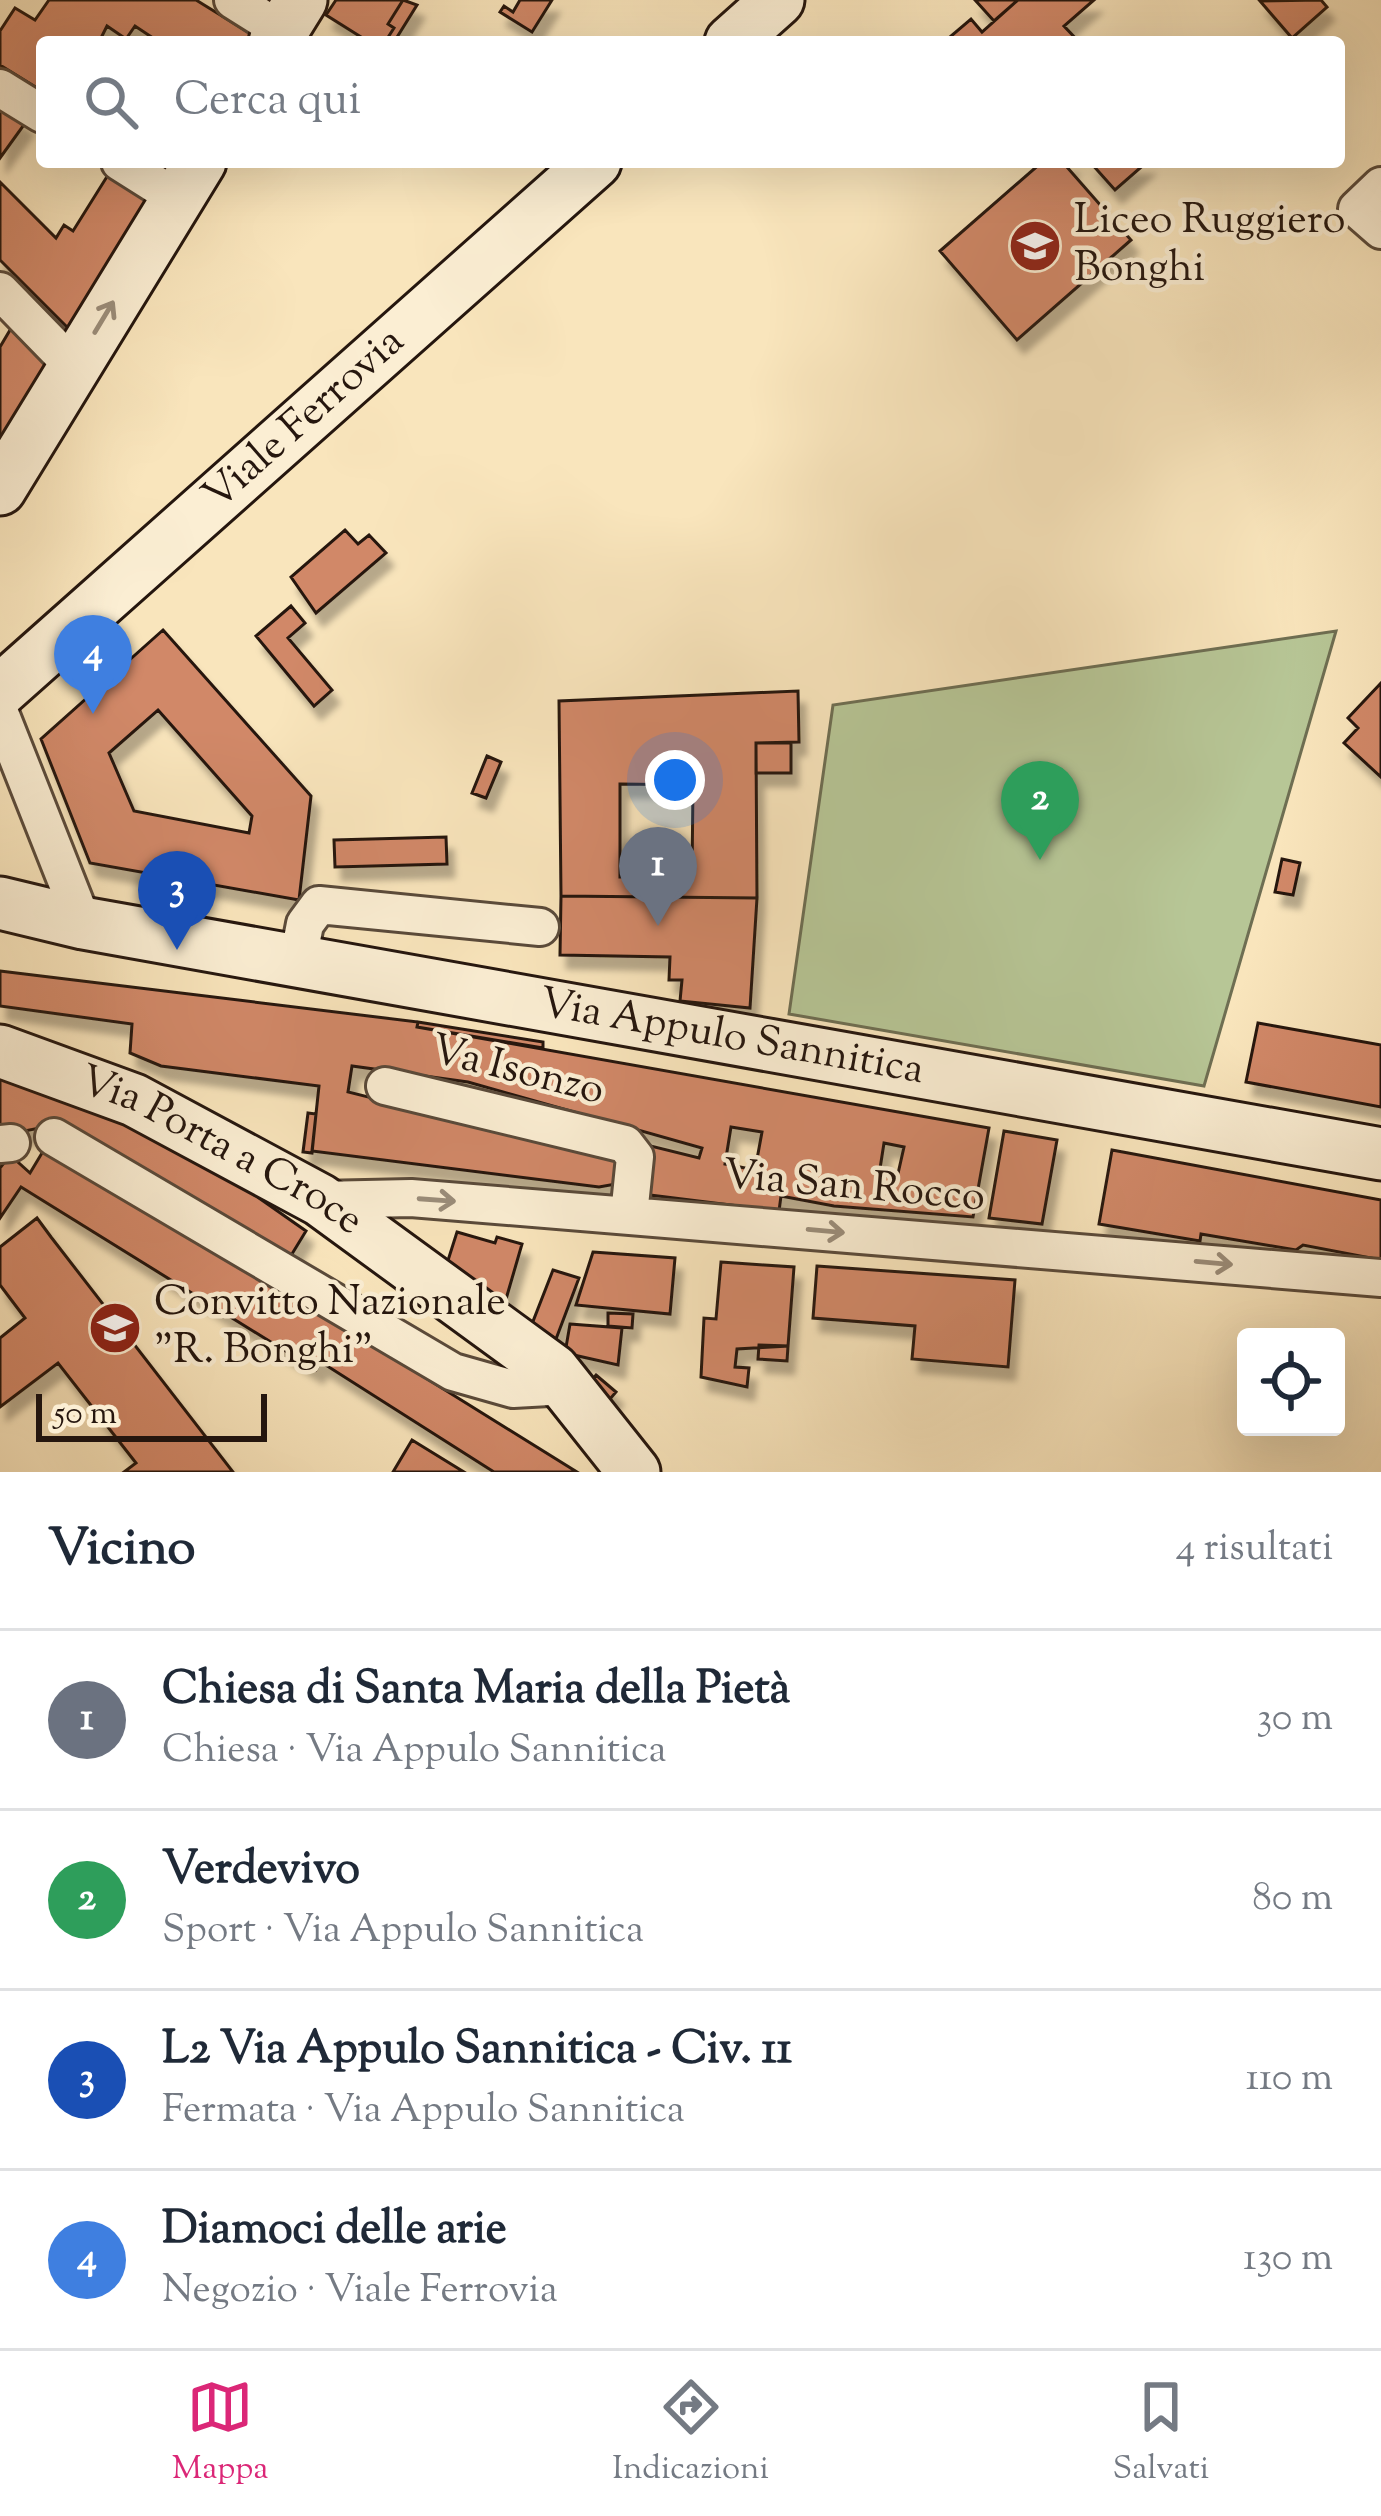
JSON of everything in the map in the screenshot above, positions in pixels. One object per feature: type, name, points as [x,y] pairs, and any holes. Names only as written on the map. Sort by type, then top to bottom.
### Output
[{"type":"main road","points":[[738,36],[778,0]]},
{"type":"main road","name":"Viale Ferrovia","points":[[4,682],[588,168]]},
{"type":"main road","points":[[0,489],[188,180]]},
{"type":"main road","name":"Via Appulo Sannitica","points":[[0,902],[83,923],[1381,1154]]},
{"type":"main road","name":"Via Appulo Sannitica","points":[[0,925],[83,923]]},
{"type":"main road","name":"Via Porta a Croce","points":[[0,1051],[134,1100],[320,1200],[553,1370],[629,1458],[634,1472]]},
{"type":"street","points":[[233,0],[286,24]]},
{"type":"street","points":[[0,88],[36,110]]},
{"type":"street","points":[[143,168],[188,180]]},
{"type":"street","points":[[0,291],[74,367]]},
{"type":"street","points":[[4,682],[83,923]]},
{"type":"street","points":[[298,960],[305,924],[319,904],[540,927]]},
{"type":"street","name":"Va Isonzo","points":[[385,1087],[625,1144],[635,1157],[628,1215]]},
{"type":"street","points":[[54,1138],[453,1372],[513,1389],[567,1386]]},
{"type":"street","name":"Via San Rocco","points":[[320,1200],[411,1198],[1381,1278]]},
{"type":"green space","points":[[1336,631],[1204,1086],[789,1014],[833,705]]},
{"type":"building","points":[[49,0],[196,0],[254,36],[150,36],[135,26],[128,36],[122,36],[107,26],[102,36],[36,36],[36,87],[0,65],[0,31],[15,8],[35,20]]},
{"type":"building","points":[[336,0],[403,0],[388,24],[394,28],[389,36],[359,36],[326,15]]},
{"type":"building","points":[[403,0],[417,5],[398,36],[389,36],[394,28],[388,24]]},
{"type":"building","points":[[520,0],[552,0],[532,32],[500,12],[504,6],[513,12]]},
{"type":"building","points":[[975,0],[1018,0],[994,21]]},
{"type":"building","points":[[1018,0],[1094,0],[1064,26],[1073,36],[951,36],[971,19],[982,32]]},
{"type":"building","points":[[1321,0],[1327,7],[1290,36],[1260,1]]},
{"type":"building","points":[[0,106],[26,122],[0,158]]},
{"type":"building","name":"Liceo Ruggiero Bonghi","points":[[1035,168],[1068,168],[1131,240],[1017,340],[940,251]]},
{"type":"building","name":"Liceo Ruggiero Bonghi","points":[[1095,168],[1140,168],[1115,190]]},
{"type":"building","points":[[108,175],[154,204],[73,333],[0,260],[0,182],[56,238],[64,225],[73,231]]},
{"type":"building","points":[[13,325],[51,369],[0,453],[0,347]]},
{"type":"building","points":[[345,530],[358,544],[369,535],[386,553],[316,613],[291,577]]},
{"type":"building","points":[[291,606],[305,623],[288,638],[332,690],[314,706],[256,636]]},
{"type":"building","points":[[163,630],[311,796],[299,900],[90,863],[41,739]],"holes":[[[158,710],[252,816],[249,833],[134,811],[109,753]]]},
{"type":"building","points":[[1381,683],[1381,777],[1344,743],[1358,728],[1348,718]]},
{"type":"building","points":[[798,691],[799,742],[756,743],[757,898],[561,896],[559,701]],"holes":[[[620,784],[693,785],[692,875],[620,877]]]},
{"type":"building","points":[[756,743],[791,743],[791,773],[756,773]]},
{"type":"building","points":[[487,756],[501,762],[486,798],[472,793]]},
{"type":"building","points":[[446,837],[447,864],[335,867],[334,840]]},
{"type":"building","points":[[1282,859],[1300,863],[1293,895],[1275,892]]},
{"type":"building","points":[[561,896],[757,898],[750,1008],[680,1001],[682,980],[669,980],[670,957],[560,955]]},
{"type":"building","points":[[0,971],[418,1022],[417,1027],[989,1128],[973,1217],[834,1206],[781,1196],[779,1211],[650,1195],[643,1189],[651,1146],[699,1158],[702,1148],[468,1082],[352,1066],[348,1092],[616,1159],[620,1163],[616,1184],[599,1187],[312,1151],[319,1086],[161,1066],[130,1053],[132,1024],[0,1006]],"holes":[[[731,1127],[762,1132],[755,1170],[725,1164]],[[884,1143],[904,1147],[897,1178],[879,1175]]]},
{"type":"building","points":[[418,1022],[543,1042],[543,1048],[417,1027]]},
{"type":"building","points":[[1258,1023],[1381,1045],[1381,1107],[1246,1082]]},
{"type":"building","points":[[0,1074],[124,1119],[206,1161],[306,1231],[284,1267],[54,1125],[0,1136]]},
{"type":"building","points":[[308,1113],[316,1114],[312,1153],[303,1152]]},
{"type":"building","points":[[1004,1131],[1057,1140],[1042,1224],[989,1218]]},
{"type":"building","points":[[48,1143],[577,1472],[494,1472],[321,1362],[316,1370],[21,1187],[0,1218],[0,1168],[10,1155],[30,1173]]},
{"type":"building","points":[[1112,1150],[1381,1200],[1381,1260],[1303,1245],[1296,1250],[1201,1234],[1200,1241],[1099,1224]]},
{"type":"building","points":[[37,1218],[233,1472],[124,1472],[136,1463],[58,1363],[0,1407],[0,1338],[25,1318],[0,1285],[0,1247]]},
{"type":"building","points":[[457,1232],[495,1243],[497,1237],[522,1244],[504,1306],[444,1273]]},
{"type":"building","points":[[593,1252],[675,1258],[670,1314],[576,1305]]},
{"type":"building","points":[[721,1262],[794,1267],[788,1346],[737,1349],[735,1367],[749,1368],[747,1387],[701,1377],[704,1318],[716,1319]]},
{"type":"building","points":[[817,1266],[1015,1280],[1008,1367],[912,1359],[915,1326],[813,1318]]},
{"type":"building","points":[[553,1270],[579,1278],[556,1339],[532,1324]]},
{"type":"building","points":[[608,1313],[633,1314],[632,1328],[608,1326]]},
{"type":"building","points":[[570,1324],[622,1328],[618,1365],[565,1353]]},
{"type":"building","points":[[759,1345],[788,1346],[787,1361],[758,1359]]},
{"type":"building","points":[[596,1375],[616,1392],[610,1399],[590,1382]]},
{"type":"building","points":[[412,1440],[464,1472],[393,1472]]},
{"type":"place","name":"Liceo Ruggiero Bonghi","points":[[1035,246]]},
{"type":"place","name":"Diamoci delle arie","points":[[93,714]]},
{"type":"place","name":"Verdevivo","points":[[1040,860]]},
{"type":"place","name":"Chiesa di Santa Maria della Pietà","points":[[658,926]]},
{"type":"place","name":"L2 Via Appulo Sannitica - Civ. 11","points":[[177,950]]},
{"type":"place","name":"Convitto Nazionale \"R. Bonghi\"","points":[[115,1328]]}]
